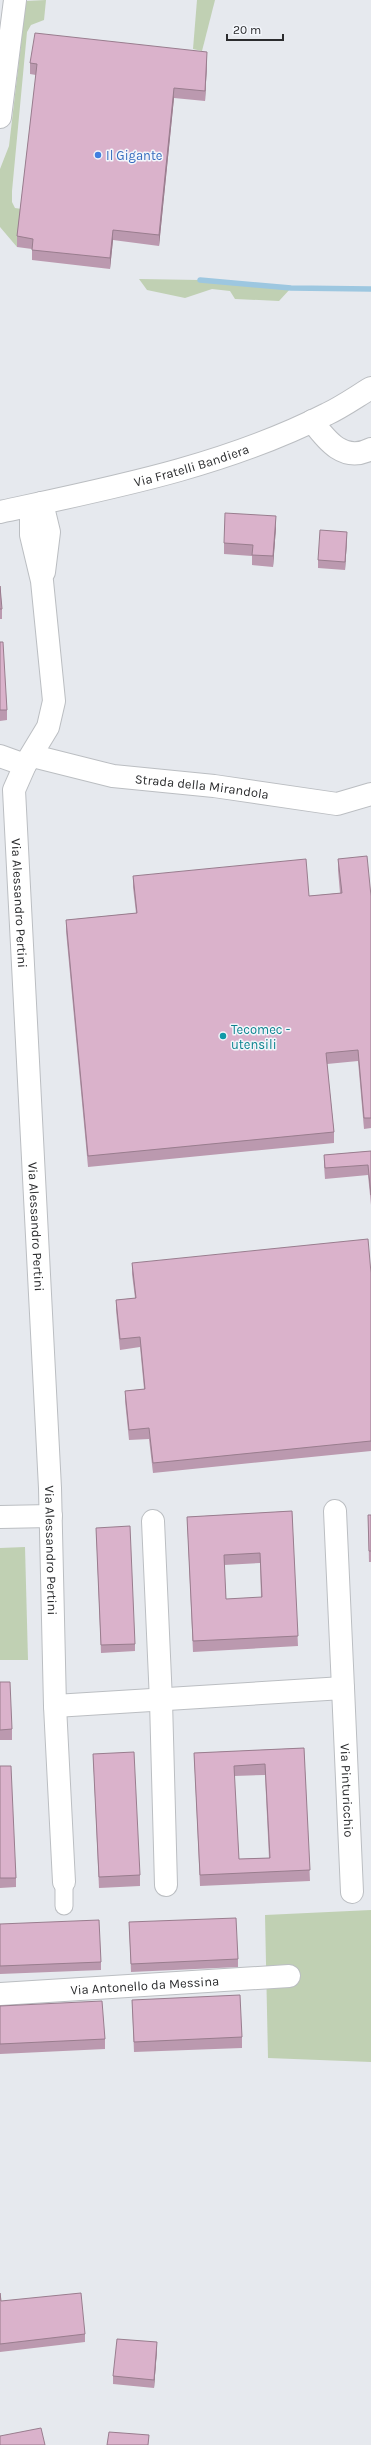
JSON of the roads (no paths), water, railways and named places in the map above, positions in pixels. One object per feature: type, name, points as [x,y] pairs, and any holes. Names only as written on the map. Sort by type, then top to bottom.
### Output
[{"type":"street","points":[[0,117],[13,3]]},
{"type":"street","name":"Via Fratelli Bandiera","points":[[0,512],[122,486],[194,466],[312,421],[371,388]]},
{"type":"street","points":[[312,421],[323,436],[341,451],[362,454],[371,449]]},
{"type":"street","name":"Via Alessandro Pertini","points":[[42,504],[49,532],[42,581],[54,701],[48,727],[14,790],[51,1516],[55,1706],[64,1882]]},
{"type":"street","name":"Strada della Mirandola","points":[[0,756],[113,776],[214,786],[337,804],[371,794]]},
{"type":"street","name":"Via Pinturicchio","points":[[335,1511],[352,1892]]},
{"type":"street","points":[[0,1517],[51,1516]]},
{"type":"street","points":[[153,1521],[161,1701],[166,1885]]},
{"type":"street","points":[[55,1706],[161,1701],[343,1688]]},
{"type":"street","points":[[64,1882],[64,1906]]},
{"type":"street","name":"Via Antonello da Messina","points":[[0,1994],[289,1976]]},
{"type":"waterway","points":[[200,280],[291,288],[371,289]]},
{"type":"place","name":"Il Gigante","points":[[98,155]]},
{"type":"place","name":"Tecomec - utensili","points":[[223,1036]]}]
